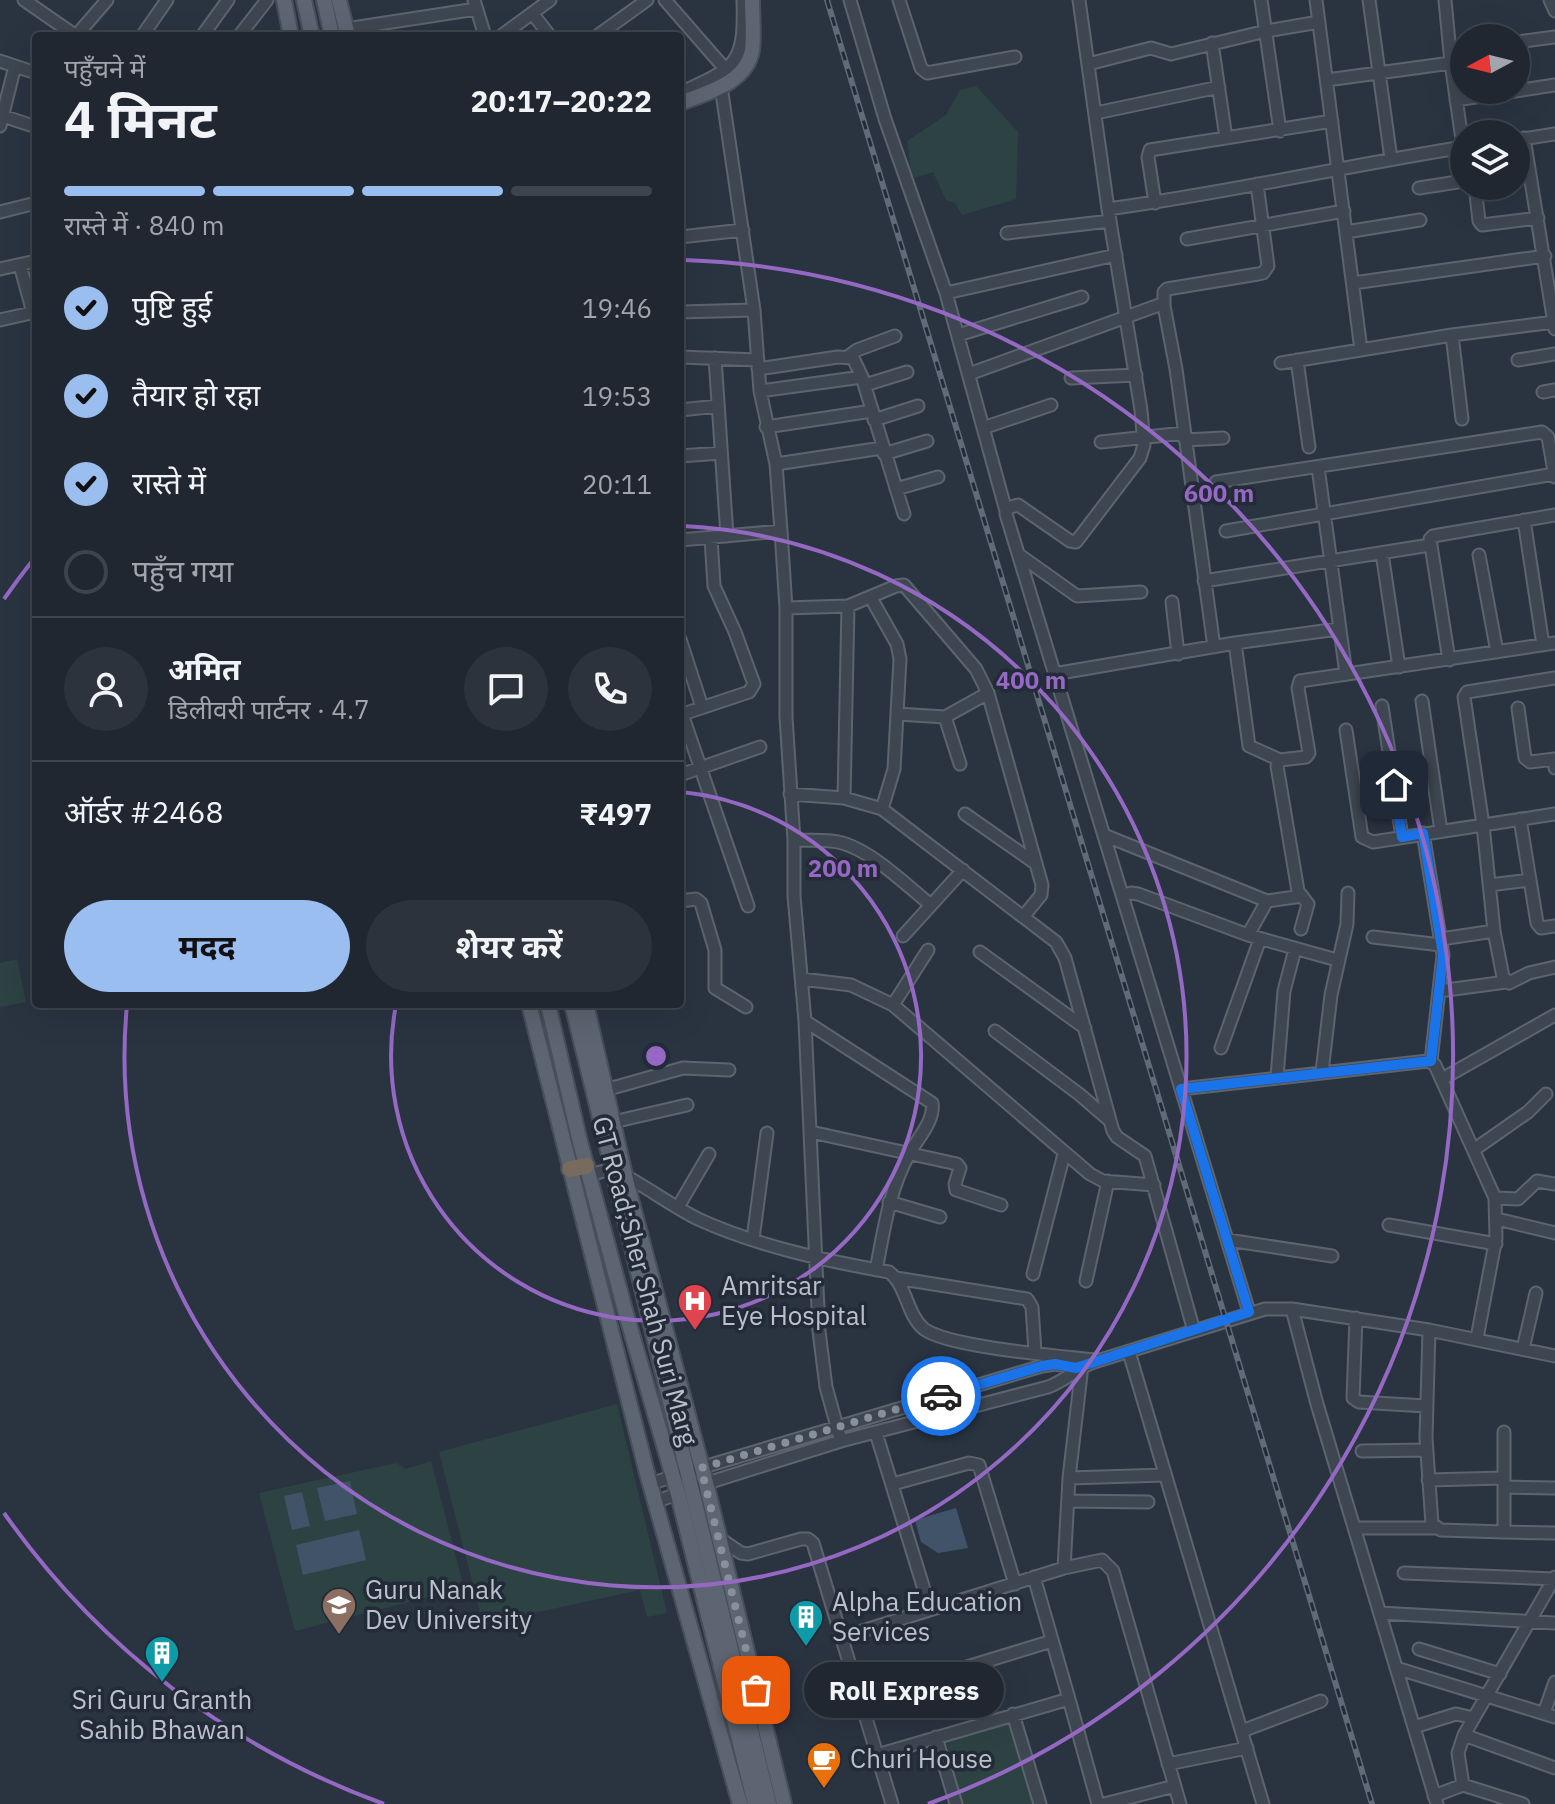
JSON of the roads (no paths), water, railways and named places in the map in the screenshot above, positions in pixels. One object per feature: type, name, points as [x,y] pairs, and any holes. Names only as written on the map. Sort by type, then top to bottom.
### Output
[{"type":"main road","points":[[284,0],[290,32]]},
{"type":"main road","points":[[304,0],[311,32]]},
{"type":"main road","points":[[324,0],[331,32]]},
{"type":"main road","points":[[339,0],[347,32]]},
{"type":"main road","points":[[684,101],[734,79],[749,59],[752,50],[752,0]]},
{"type":"main road","points":[[530,1008],[582,1170],[650,1484],[740,1804]]},
{"type":"main road","name":"GT Road;Sher Shah Suri Marg","points":[[549,1008],[582,1170],[625,1310],[687,1472]]},
{"type":"main road","name":"GT Road;Sher Shah Suri Marg","points":[[573,1008],[600,1092],[619,1172],[687,1472],[685,1491],[755,1804]]},
{"type":"main road","points":[[587,1008],[600,1092],[613,1122],[619,1172]]},
{"type":"main road","points":[[687,1472],[706,1483],[784,1804]]},
{"type":"main road","name":"GT Road;Sher Shah Suri Marg","points":[[685,1491],[769,1804]]},
{"type":"street","points":[[24,0],[70,32]]},
{"type":"street","points":[[79,32],[107,0]]},
{"type":"street","points":[[145,32],[167,0]]},
{"type":"street","points":[[205,32],[228,0]]},
{"type":"street","points":[[242,32],[267,0]]},
{"type":"street","points":[[506,32],[550,0]]},
{"type":"street","points":[[603,32],[647,0]]},
{"type":"street","points":[[665,0],[726,70]]},
{"type":"street","points":[[684,91],[726,70],[735,61],[743,43],[743,0]]},
{"type":"street","points":[[850,0],[885,119],[946,293],[1017,554],[1249,1312]]},
{"type":"street","points":[[899,0],[921,68],[927,73],[1015,57]]},
{"type":"street","points":[[1006,511],[1018,505],[1076,542],[1142,454],[1136,375],[1109,215],[1079,0]]},
{"type":"street","points":[[1261,0],[1280,131]]},
{"type":"street","points":[[1316,0],[1361,350]]},
{"type":"street","points":[[1369,0],[1391,159]]},
{"type":"street","points":[[1327,80],[1450,57],[1445,0]]},
{"type":"street","points":[[1550,0],[1555,11]]},
{"type":"street","points":[[351,32],[475,4],[484,32]]},
{"type":"street","points":[[532,13],[547,32]]},
{"type":"street","points":[[1088,64],[1151,48],[1171,54],[1266,31],[1319,22]]},
{"type":"street","points":[[1530,40],[1555,37]]},
{"type":"street","points":[[1212,43],[1226,138]]},
{"type":"street","points":[[0,61],[32,72]]},
{"type":"street","points":[[15,66],[1,119],[32,126]]},
{"type":"street","points":[[1530,89],[1555,85]]},
{"type":"street","points":[[721,86],[754,310],[760,391],[776,464],[786,608],[786,717],[794,840],[794,896],[805,1021],[815,1256],[822,1359],[826,1387],[841,1441]]},
{"type":"street","points":[[1096,113],[1219,87]]},
{"type":"street","points":[[1155,203],[1148,157],[1150,150],[1332,121]]},
{"type":"street","points":[[1530,138],[1555,134]]},
{"type":"street","points":[[1007,233],[1450,149]]},
{"type":"street","points":[[1419,188],[1450,183]]},
{"type":"street","points":[[1530,183],[1545,256],[1555,329]]},
{"type":"street","points":[[1214,647],[1164,292],[1263,273],[1268,266],[1257,184]]},
{"type":"street","points":[[1477,200],[1482,225],[1538,218]]},
{"type":"street","points":[[0,212],[32,204]]},
{"type":"street","points":[[1187,239],[1344,211]]},
{"type":"street","points":[[1346,232],[1420,220]]},
{"type":"street","points":[[684,237],[743,230]]},
{"type":"street","points":[[946,293],[1116,255]]},
{"type":"street","points":[[1353,283],[1545,256]]},
{"type":"street","points":[[0,269],[32,262]]},
{"type":"street","points":[[20,265],[32,305]]},
{"type":"street","points":[[958,335],[1082,297]]},
{"type":"street","points":[[969,374],[1126,315],[1164,306]]},
{"type":"street","points":[[684,312],[754,310]]},
{"type":"street","points":[[0,320],[32,312]]},
{"type":"street","points":[[1281,363],[1554,322]]},
{"type":"street","points":[[1452,335],[1462,419]]},
{"type":"street","points":[[684,357],[758,364],[849,356],[895,336]]},
{"type":"street","points":[[1518,360],[1555,354]]},
{"type":"street","points":[[849,356],[856,361],[864,381],[904,514]]},
{"type":"street","points":[[715,358],[727,536]]},
{"type":"street","points":[[1297,360],[1309,447]]},
{"type":"street","points":[[760,391],[864,381],[907,372]]},
{"type":"street","points":[[1071,378],[1136,375]]},
{"type":"street","points":[[983,428],[1051,405]]},
{"type":"street","points":[[684,410],[718,406]]},
{"type":"street","points":[[766,427],[873,416],[918,406]]},
{"type":"street","points":[[1216,482],[1542,432],[1547,433],[1553,452],[1555,476],[1226,531]]},
{"type":"street","points":[[1101,442],[1143,437],[1223,438]]},
{"type":"street","points":[[776,464],[883,451],[927,441]]},
{"type":"street","points":[[684,456],[721,453]]},
{"type":"street","points":[[1318,467],[1346,674]]},
{"type":"street","points":[[896,489],[938,477]]},
{"type":"street","points":[[1449,660],[1430,545],[1433,536],[1555,515]]},
{"type":"street","points":[[1235,643],[1250,749],[1280,760],[1306,757],[1309,753],[1298,688],[1300,681],[1549,644],[1524,520]]},
{"type":"street","points":[[684,540],[781,531]]},
{"type":"street","points":[[684,714],[749,692],[754,684],[714,586],[711,538]]},
{"type":"street","points":[[1204,581],[1430,545]]},
{"type":"street","points":[[1382,553],[1399,667]]},
{"type":"street","points":[[1017,554],[1077,596],[1141,592]]},
{"type":"street","points":[[1479,555],[1497,652]]},
{"type":"street","points":[[786,608],[848,606],[900,584],[908,588],[976,669],[988,693],[1042,889],[1023,917]]},
{"type":"street","points":[[871,598],[899,651],[894,769],[882,809]]},
{"type":"street","points":[[1172,602],[1178,654]]},
{"type":"street","points":[[844,798],[848,606]]},
{"type":"street","points":[[1054,674],[1338,629]]},
{"type":"street","points":[[684,651],[702,707]]},
{"type":"street","points":[[1506,982],[1494,931],[1465,693],[1555,678]]},
{"type":"street","points":[[897,714],[945,717],[988,693]]},
{"type":"street","points":[[1422,701],[1441,831]]},
{"type":"street","points":[[1382,706],[1402,837]]},
{"type":"street","points":[[1518,708],[1525,758],[1530,762],[1555,759],[1555,768]]},
{"type":"street","points":[[945,717],[960,764]]},
{"type":"street","points":[[684,723],[748,906]]},
{"type":"street","points":[[1346,730],[1362,837],[1373,842],[1555,814]]},
{"type":"street","points":[[684,773],[760,747]]},
{"type":"street","points":[[1280,760],[1277,766],[1298,891],[1308,904],[1301,929]]},
{"type":"street","points":[[790,794],[844,798],[882,809],[1047,934],[1060,948],[1109,1120],[1117,1137],[1144,1154],[1194,1331]]},
{"type":"street","points":[[965,814],[1036,863]]},
{"type":"street","points":[[1520,819],[1537,923],[1541,928],[1555,926]]},
{"type":"street","points":[[1423,833],[1441,942],[1431,1061],[1475,1149],[1495,1198],[1496,1244],[1477,1338]]},
{"type":"street","points":[[1104,835],[1267,901],[1302,896]]},
{"type":"street","points":[[794,840],[838,842],[855,848],[931,905]]},
{"type":"street","points":[[903,936],[963,870]]},
{"type":"street","points":[[1489,885],[1530,880]]},
{"type":"street","points":[[1322,1072],[1337,960],[1347,924],[1348,893]]},
{"type":"street","points":[[1122,895],[1138,894],[1254,937],[1337,960]]},
{"type":"street","points":[[684,900],[696,899],[701,903],[715,950],[715,988],[746,1007]]},
{"type":"street","points":[[1221,1048],[1267,901]]},
{"type":"street","points":[[1373,937],[1441,942],[1494,931]]},
{"type":"street","points":[[1277,1077],[1284,991],[1295,949]]},
{"type":"street","points":[[893,1005],[928,950]]},
{"type":"street","points":[[980,952],[1085,1028]]},
{"type":"street","points":[[1439,991],[1506,982],[1555,967]]},
{"type":"street","points":[[802,979],[851,985],[893,1005],[1090,1174],[1108,1181],[1154,1185]]},
{"type":"street","points":[[1442,1079],[1555,1015]]},
{"type":"street","points":[[805,1021],[932,1103],[931,1116],[908,1154],[889,1202],[876,1270]]},
{"type":"street","points":[[995,1031],[1109,1120]]},
{"type":"street","points":[[1181,1089],[1431,1061]]},
{"type":"street","points":[[600,1092],[683,1068],[729,1070]]},
{"type":"street","points":[[1475,1149],[1528,1112],[1546,1094]]},
{"type":"street","points":[[613,1122],[687,1105]]},
{"type":"street","points":[[811,1132],[957,1164],[960,1168],[956,1190],[1001,1205]]},
{"type":"street","points":[[753,1239],[767,1133]]},
{"type":"street","points":[[678,1207],[709,1154]]},
{"type":"street","points":[[1033,1274],[1064,1154]]},
{"type":"street","points":[[582,1170],[619,1172],[700,1219],[753,1239],[889,1272],[896,1278],[911,1312],[929,1332],[950,1340],[1098,1360]]},
{"type":"street","points":[[1086,1281],[1108,1181]]},
{"type":"street","points":[[1495,1198],[1518,1199],[1537,1181],[1555,1184]]},
{"type":"street","points":[[889,1202],[940,1217]]},
{"type":"street","points":[[1497,1219],[1555,1233]]},
{"type":"street","points":[[1389,1225],[1496,1244]]},
{"type":"street","points":[[1228,1240],[1332,1256]]},
{"type":"street","points":[[896,1278],[1027,1299],[1032,1307],[1035,1352]]},
{"type":"street","points":[[1523,1349],[1536,1293]]},
{"type":"street","points":[[655,1502],[841,1441],[1048,1387],[1079,1367],[1098,1360],[1249,1312],[1272,1308],[1477,1338],[1555,1356]]},
{"type":"street","points":[[1292,1309],[1436,1800],[1463,1785],[1523,1804]]},
{"type":"street","points":[[1356,1318],[1353,1398],[1359,1402],[1426,1406]]},
{"type":"street","points":[[1429,1330],[1426,1450],[1435,1528]]},
{"type":"street","points":[[1129,1352],[1263,1804]]},
{"type":"street","points":[[650,1484],[1042,1366],[1079,1367]]},
{"type":"street","points":[[1064,1568],[1079,1367]]},
{"type":"street","points":[[1504,1432],[1504,1532]]},
{"type":"street","points":[[876,1433],[930,1609]]},
{"type":"street","points":[[1362,1451],[1426,1450]]},
{"type":"street","points":[[893,1484],[969,1463],[979,1465],[1015,1584]]},
{"type":"street","points":[[1069,1478],[1165,1475]]},
{"type":"street","points":[[1428,1480],[1504,1482],[1555,1488]]},
{"type":"street","points":[[1068,1501],[1148,1502]]},
{"type":"street","points":[[1355,1528],[1555,1533]]},
{"type":"street","points":[[719,1538],[741,1553],[748,1554],[801,1539],[813,1543],[892,1804]]},
{"type":"street","points":[[843,1637],[1064,1568],[1102,1560],[1113,1571],[1180,1804]]},
{"type":"street","points":[[1404,1573],[1555,1578],[1464,1735],[1458,1753],[1463,1785]]},
{"type":"street","points":[[1034,1577],[1101,1804],[1175,1786]]},
{"type":"street","points":[[1380,1613],[1555,1623]]},
{"type":"street","points":[[862,1699],[1052,1641]]},
{"type":"street","points":[[1419,1649],[1500,1674]]},
{"type":"street","points":[[1396,1668],[1550,1715],[1555,1682]]},
{"type":"street","points":[[877,1755],[1069,1699]]},
{"type":"street","points":[[1242,1731],[1321,1701]]},
{"type":"street","points":[[1013,1714],[1040,1804]]},
{"type":"street","points":[[1414,1727],[1456,1714],[1474,1718]]},
{"type":"street","points":[[1464,1735],[1555,1768]]},
{"type":"street","points":[[936,1737],[956,1804]]},
{"type":"street","points":[[1168,1764],[1247,1748]]},
{"type":"water","points":[[350,1481],[357,1514],[325,1521],[317,1488]]},
{"type":"water","points":[[302,1492],[310,1526],[292,1530],[284,1496]]},
{"type":"water","points":[[956,1508],[968,1548],[938,1553],[921,1542],[915,1520]]},
{"type":"water","points":[[359,1530],[366,1560],[303,1575],[296,1545]]},
{"type":"railway","points":[[827,0],[1372,1804]]},
{"type":"place","name":"Amritsar Eye Hospital","points":[[695,1332]]},
{"type":"place","name":"Guru Nanak Dev University","points":[[339,1636]]},
{"type":"place","name":"Alpha Education Services","points":[[806,1648]]},
{"type":"place","name":"Sri Guru Granth Sahib Bhawan","points":[[162,1684]]},
{"type":"place","name":"Roll Express","points":[[756,1690]]},
{"type":"place","name":"Churi House","points":[[824,1790]]}]
